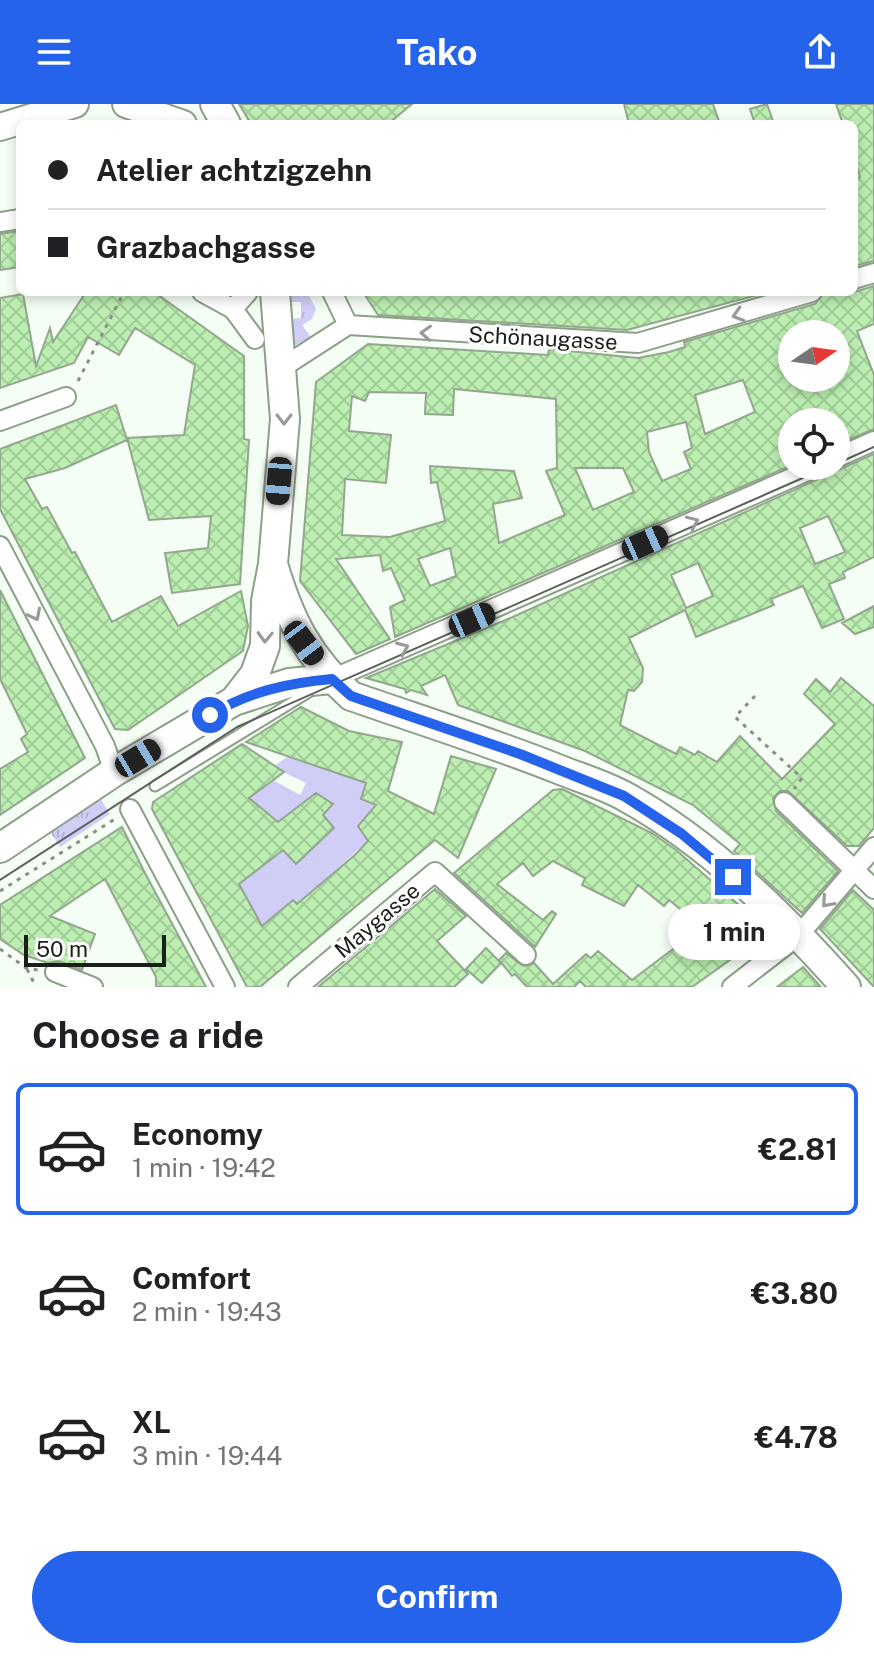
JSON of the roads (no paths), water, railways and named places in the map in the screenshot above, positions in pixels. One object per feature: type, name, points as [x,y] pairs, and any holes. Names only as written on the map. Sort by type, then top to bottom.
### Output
[{"type":"main road","points":[[23,120],[75,104]]},
{"type":"main road","points":[[126,104],[172,120]]},
{"type":"main road","points":[[234,701],[255,674],[264,653],[266,601],[273,564],[285,419],[275,296]]},
{"type":"main road","points":[[273,564],[287,613],[332,679],[351,696],[520,754],[624,796],[682,834],[799,935],[846,987]]},
{"type":"main road","points":[[0,848],[114,772],[234,701],[289,683],[332,679]]},
{"type":"street","points":[[209,296],[233,309],[255,339]]},
{"type":"street","points":[[233,309],[244,296]]},
{"type":"street","points":[[280,369],[348,325],[334,296]]},
{"type":"street","name":"Schönaugasse","points":[[348,325],[638,343],[798,296]]},
{"type":"street","points":[[0,421],[70,392]]},
{"type":"street","points":[[850,452],[874,441]]},
{"type":"street","points":[[332,679],[787,480]]},
{"type":"street","points":[[0,546],[113,761],[114,772]]},
{"type":"street","points":[[788,797],[874,889]]},
{"type":"street","points":[[130,809],[225,987]]},
{"type":"street","points":[[732,987],[799,935],[874,847]]},
{"type":"street","name":"Maygasse","points":[[298,987],[435,872],[526,955]]},
{"type":"street","points":[[55,972],[93,987]]},
{"type":"lane","points":[[155,786],[332,679]]},
{"type":"tram line","points":[[850,458],[874,447]]},
{"type":"tram line","points":[[0,880],[237,727],[798,480]]}]
